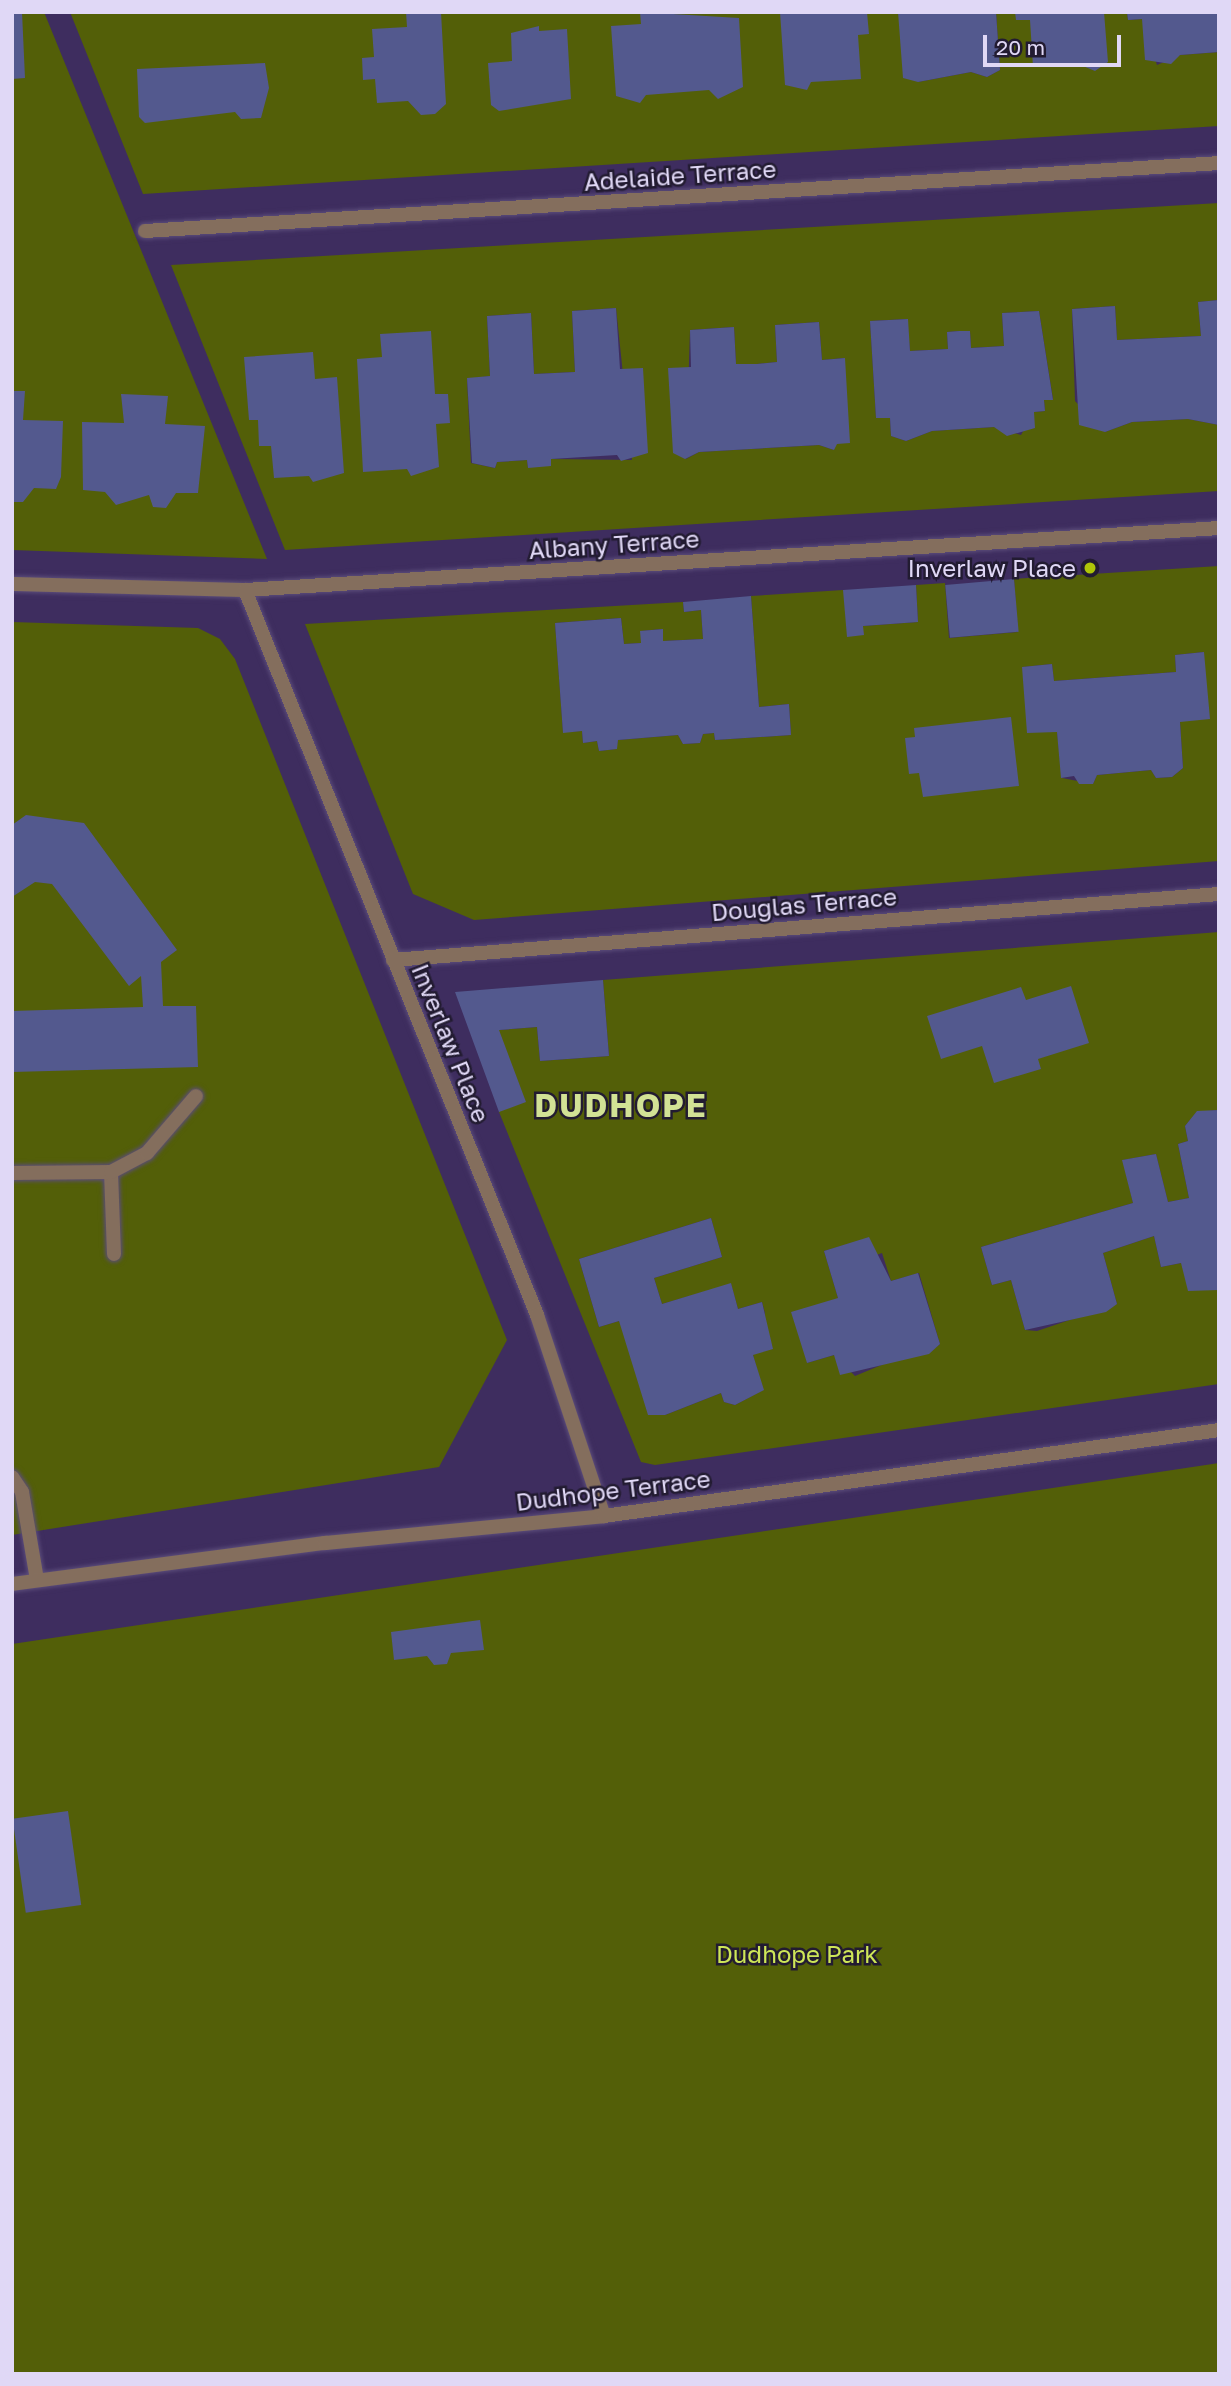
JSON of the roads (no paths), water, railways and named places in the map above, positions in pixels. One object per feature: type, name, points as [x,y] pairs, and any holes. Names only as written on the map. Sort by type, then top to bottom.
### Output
[{"type":"street","name":"Adelaide Terrace","points":[[145,231],[1219,163]]},
{"type":"street","name":"Albany Terrace","points":[[12,584],[245,590],[1219,528]]},
{"type":"street","name":"Inverlaw Place","points":[[245,590],[537,1315],[604,1516]]},
{"type":"street","name":"Douglas Terrace","points":[[393,960],[1219,894]]},
{"type":"street","points":[[12,1173],[111,1171],[146,1153],[195,1096]]},
{"type":"street","points":[[111,1171],[114,1254]]},
{"type":"street","name":"Dudhope Terrace","points":[[12,1584],[604,1516],[1219,1430]]},
{"type":"street","points":[[12,1477],[22,1492],[37,1580]]},
{"type":"place","name":"Inverlaw Place","points":[[1090,568]]},
{"type":"district","name":"DUDHOPE","points":[[621,1105]]},
{"type":"park label","name":"Dudhope Park","points":[[797,1954]]}]
